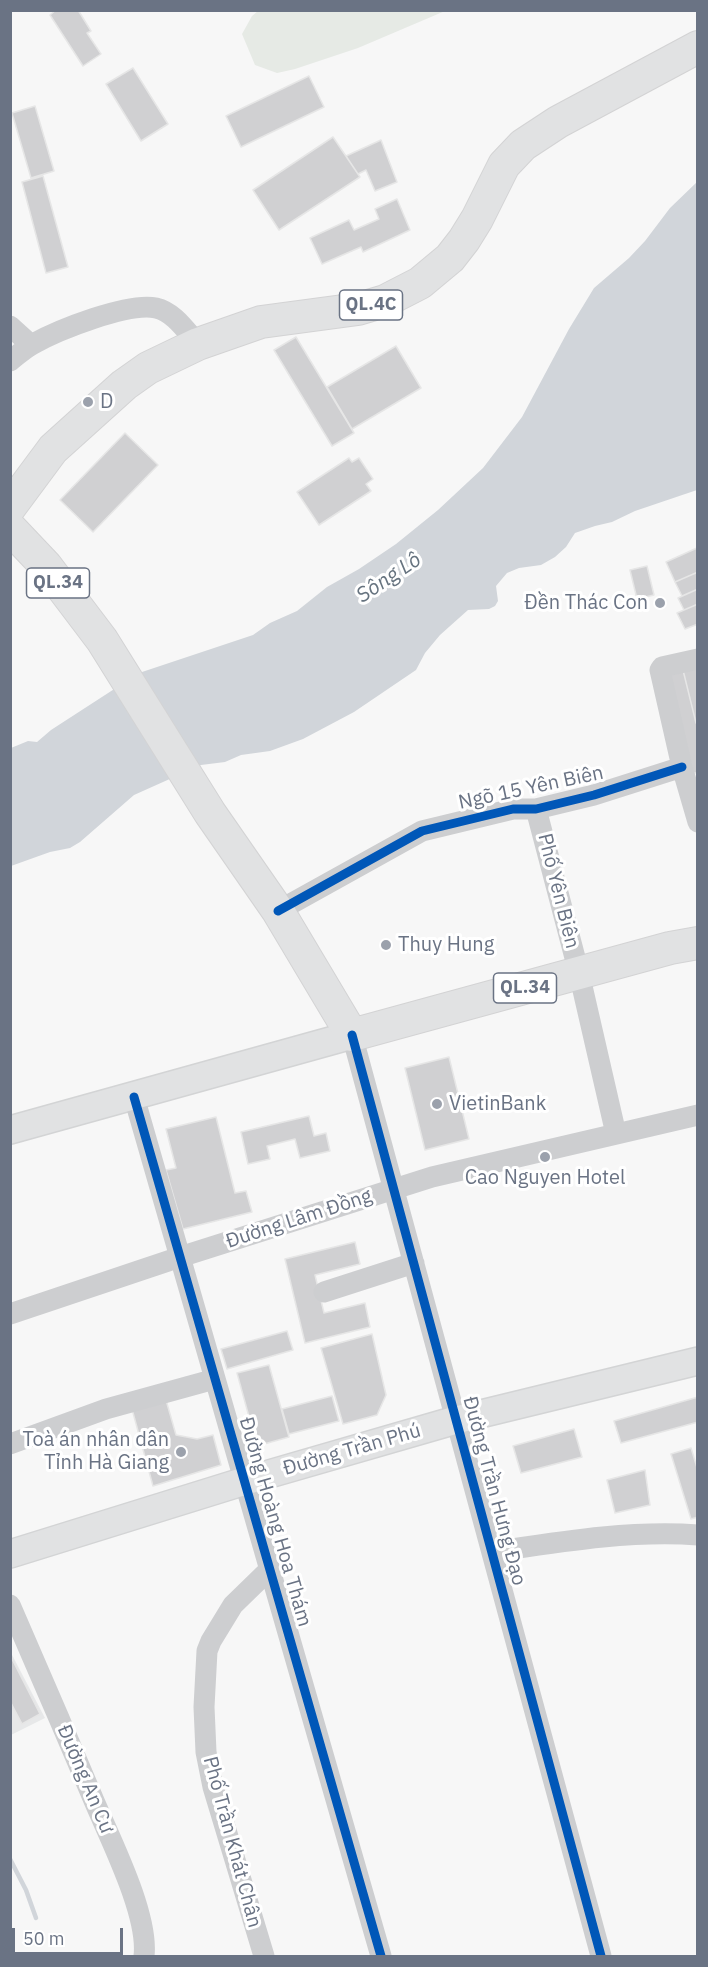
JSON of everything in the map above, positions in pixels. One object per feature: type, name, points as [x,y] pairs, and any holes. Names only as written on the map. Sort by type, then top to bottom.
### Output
[{"type":"highway","name":"QL.4C","points":[[10,507],[53,450],[124,385],[148,368],[198,344],[261,322],[358,309],[385,301],[420,283],[450,258],[464,240],[504,165],[523,145],[558,122],[698,47]]},
{"type":"highway","name":"Đường Trần Hưng Đạo","points":[[10,528],[46,566],[102,640],[210,813],[278,912],[352,1035]]},
{"type":"highway","name":"QL.34","points":[[352,1035],[670,948],[698,943]]},
{"type":"main road","points":[[10,1130],[352,1035]]},
{"type":"main road","name":"Đường Trần Phú","points":[[10,1554],[245,1481],[456,1420],[698,1361]]},
{"type":"street","points":[[10,361],[31,345],[60,331],[132,308],[155,308],[168,312],[198,344]]},
{"type":"street","points":[[10,327],[31,345]]},
{"type":"street","points":[[698,659],[660,668],[682,767],[698,822]]},
{"type":"street","name":"Ngõ 15 Yên Biên","points":[[278,912],[422,831],[513,809],[536,809],[594,795],[682,767]]},
{"type":"street","name":"Phố Yên Biên","points":[[536,809],[579,973],[616,1134]]},
{"type":"street","name":"Đường Trần Hưng Đạo","points":[[352,1035],[601,1956]]},
{"type":"street","name":"Đường Hoàng Hoa Thám","points":[[134,1097],[381,1956]]},
{"type":"street","name":"Đường Lâm Đồng","points":[[10,1314],[432,1177],[698,1115]]},
{"type":"street","points":[[324,1292],[414,1263]]},
{"type":"street","points":[[10,1444],[106,1409],[215,1379]]},
{"type":"street","points":[[492,1552],[624,1535],[676,1533],[698,1535]]},
{"type":"street","name":"Phố Trần Khát Chân","points":[[264,1956],[213,1787],[206,1752],[204,1707],[206,1659],[211,1641],[233,1605],[270,1569]]},
{"type":"street","name":"Đường An Cư","points":[[10,1605],[124,1872],[143,1929],[146,1943],[144,1956]]},
{"type":"shaded area","points":[[258,11],[445,11],[358,48],[277,73],[255,65],[242,34],[252,16]]},
{"type":"shaded area","points":[[10,1651],[45,1718],[11,1735],[10,1735]]},
{"type":"water","name":"Sông Lô","points":[[697,182],[697,490],[635,511],[612,522],[575,533],[566,547],[555,557],[541,565],[519,568],[507,573],[496,586],[498,601],[495,606],[489,609],[468,610],[440,635],[425,653],[416,670],[354,712],[303,739],[270,751],[241,755],[225,762],[201,765],[134,795],[70,848],[50,852],[11,866],[11,748],[28,741],[37,742],[51,730],[139,673],[253,635],[270,623],[297,611],[327,587],[396,544],[438,510],[483,468],[522,417],[569,329],[594,288],[629,258],[670,208]]},
{"type":"building","points":[[56,10],[78,10],[91,31],[87,33],[101,54],[83,66],[50,15]]},
{"type":"building","points":[[133,68],[168,124],[141,141],[106,84]]},
{"type":"building","points":[[309,76],[324,107],[241,147],[226,116]]},
{"type":"building","points":[[35,106],[54,171],[31,178],[12,113]]},
{"type":"building","points":[[333,137],[360,177],[279,230],[253,190]]},
{"type":"building","points":[[381,140],[397,182],[375,191],[366,170],[358,174],[346,156]]},
{"type":"building","points":[[43,176],[68,267],[46,273],[22,182]]},
{"type":"building","points":[[397,199],[410,230],[363,252],[361,247],[322,264],[310,238],[349,220],[354,230],[379,219],[375,209]]},
{"type":"building","points":[[296,337],[354,433],[332,446],[274,350]]},
{"type":"building","points":[[396,346],[421,388],[352,429],[327,387]]},
{"type":"building","points":[[125,433],[158,465],[93,532],[60,500]]},
{"type":"building","points":[[349,458],[352,462],[359,458],[373,479],[366,484],[371,491],[319,525],[297,492]]},
{"type":"building","points":[[697,548],[698,572],[675,582],[666,562]]},
{"type":"building","points":[[647,566],[654,595],[637,599],[630,570]]},
{"type":"building","points":[[698,572],[698,589],[682,596],[675,582]]},
{"type":"building","points":[[698,589],[698,604],[684,610],[678,598]]},
{"type":"building","points":[[698,604],[698,624],[685,629],[677,613]]},
{"type":"building","points":[[698,667],[698,722],[696,723],[683,670]]},
{"type":"building","points":[[683,670],[696,723],[698,722],[698,773],[693,773],[669,673]]},
{"type":"building","name":"VietinBank","points":[[449,1057],[469,1139],[425,1150],[405,1068]]},
{"type":"building","points":[[309,1116],[314,1136],[326,1133],[330,1151],[300,1158],[295,1139],[267,1146],[270,1159],[248,1164],[241,1132]]},
{"type":"building","points":[[216,1117],[235,1193],[246,1191],[252,1212],[183,1229],[166,1170],[176,1168],[166,1129]]},
{"type":"building","points":[[355,1242],[360,1264],[315,1275],[324,1313],[365,1303],[370,1327],[305,1343],[285,1259]]},
{"type":"building","points":[[287,1331],[293,1350],[227,1369],[221,1349]]},
{"type":"building","points":[[372,1334],[386,1395],[377,1415],[343,1424],[321,1348]]},
{"type":"building","points":[[269,1365],[289,1437],[257,1446],[237,1373]]},
{"type":"building","points":[[332,1396],[339,1421],[289,1434],[282,1409]]},
{"type":"building","points":[[698,1397],[698,1422],[621,1443],[614,1421]]},
{"type":"building","name":"Toà án nhân dân Tỉnh Hà Giang","points":[[166,1400],[176,1435],[197,1439],[213,1435],[221,1465],[153,1486],[132,1409]]},
{"type":"building","points":[[574,1429],[582,1457],[521,1473],[513,1446]]},
{"type":"building","points":[[691,1448],[698,1471],[698,1517],[691,1519],[671,1454]]},
{"type":"building","points":[[645,1470],[650,1505],[615,1513],[607,1480]]},
{"type":"building","points":[[10,1655],[40,1714],[22,1724],[10,1701]]},
{"type":"waterway","points":[[10,1859],[26,1890],[36,1918]]},
{"type":"cycle path","points":[[278,911],[422,831],[513,809],[536,809],[594,795],[682,767]]},
{"type":"cycle path","points":[[352,1035],[601,1956]]},
{"type":"cycle path","points":[[134,1097],[381,1956]]},
{"type":"place","name":"D","points":[[88,402]]},
{"type":"place","name":"Đền Thác Con","points":[[660,603]]},
{"type":"place","name":"Thuy Hung","points":[[386,945]]},
{"type":"place","name":"VietinBank","points":[[437,1104]]},
{"type":"place","name":"Cao Nguyen Hotel","points":[[545,1157]]},
{"type":"place","name":"Toà án nhân dân Tỉnh Hà Giang","points":[[181,1452]]}]
